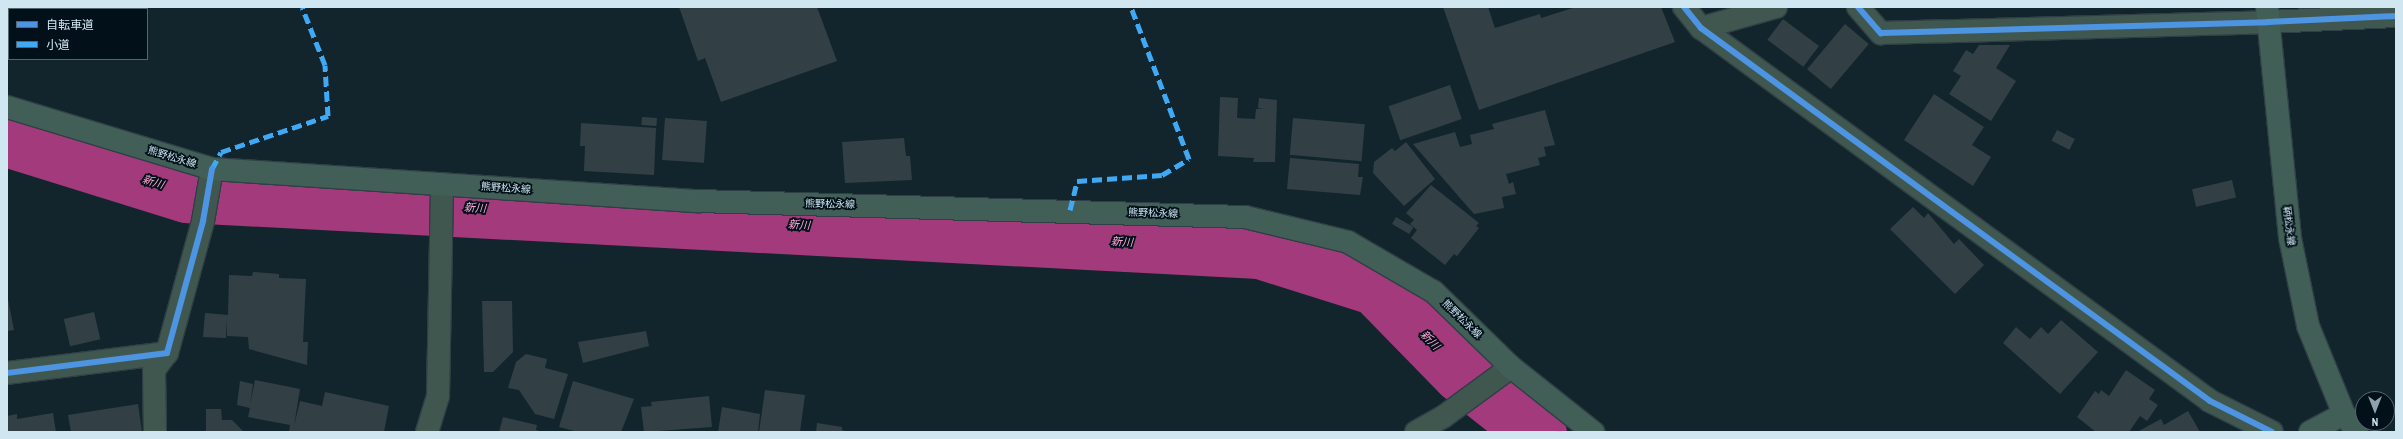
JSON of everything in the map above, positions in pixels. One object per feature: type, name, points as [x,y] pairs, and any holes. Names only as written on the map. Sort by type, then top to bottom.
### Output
[{"type":"main road","name":"鞆松永線","points":[[2268,14],[2290,238],[2308,326],[2344,414],[2358,432]]},
{"type":"main road","name":"熊野松永線","points":[[7,107],[210,177],[442,184],[698,201],[1245,217],[1348,242],[1434,292],[1511,366],[1593,432]]},
{"type":"main road","points":[[2310,432],[2344,414]]},
{"type":"street","points":[[1684,7],[1701,28],[2210,401],[2272,432]]},
{"type":"street","points":[[1701,28],[1776,7]]},
{"type":"street","points":[[1858,7],[1881,33],[2268,14],[2396,16]]},
{"type":"street","points":[[155,432],[154,370],[167,353],[203,220],[210,177]]},
{"type":"street","points":[[427,432],[438,396],[442,184]]},
{"type":"street","points":[[7,373],[167,353]]},
{"type":"street","points":[[1416,432],[1443,417],[1511,366]]},
{"type":"building","points":[[679,7],[817,7],[837,61],[721,102],[705,58],[698,61]]},
{"type":"building","points":[[1443,7],[1488,7],[1495,28],[1540,14],[1541,18],[1576,7],[1661,7],[1675,42],[1479,110]]},
{"type":"building","points":[[1783,19],[1819,46],[1803,67],[1767,40]]},
{"type":"building","points":[[1845,24],[1869,44],[1831,89],[1807,69]]},
{"type":"building","points":[[1979,45],[2010,45],[1996,68],[2016,81],[1991,121],[1949,94],[1961,76],[1953,71],[1966,50],[1973,54]]},
{"type":"building","points":[[1450,85],[1462,119],[1400,140],[1389,106]]},
{"type":"building","points":[[1934,94],[1984,127],[1972,145],[1991,157],[1973,186],[1904,140]]},
{"type":"building","points":[[1220,97],[1238,98],[1237,118],[1255,119],[1256,109],[1263,109],[1258,108],[1259,98],[1277,100],[1275,162],[1253,162],[1254,158],[1218,156]]},
{"type":"building","points":[[1545,110],[1555,145],[1544,147],[1546,156],[1538,158],[1540,165],[1506,174],[1499,151],[1509,184],[1513,182],[1516,194],[1502,197],[1504,208],[1474,214],[1413,144],[1455,132],[1460,147],[1472,144],[1470,135],[1494,129],[1492,124]]},
{"type":"building","points":[[642,117],[657,118],[656,126],[641,125]]},
{"type":"building","points":[[665,118],[707,121],[704,163],[662,160]]},
{"type":"building","points":[[1293,118],[1365,124],[1362,161],[1290,155]]},
{"type":"building","points":[[581,123],[656,128],[654,175],[584,171],[585,146],[580,146]]},
{"type":"building","points":[[2057,130],[2075,139],[2069,150],[2052,141]]},
{"type":"building","points":[[904,138],[906,156],[910,156],[912,180],[845,183],[842,142]]},
{"type":"building","points":[[1406,142],[1435,179],[1404,206],[1373,173],[1374,162],[1392,148],[1395,151]]},
{"type":"building","points":[[1290,158],[1359,164],[1358,177],[1363,177],[1360,195],[1287,189]]},
{"type":"building","points":[[2232,180],[2236,198],[2196,207],[2192,189]]},
{"type":"building","points":[[1431,185],[1479,223],[1476,226],[1479,228],[1457,256],[1454,254],[1445,265],[1411,238],[1417,230],[1410,224],[1414,220],[1406,213]]},
{"type":"building","points":[[1913,207],[1924,218],[1928,213],[1954,244],[1959,239],[1984,265],[1955,294],[1890,229]]},
{"type":"building","points":[[1396,217],[1413,227],[1409,234],[1392,224]]},
{"type":"building","points":[[253,272],[279,274],[279,278],[306,279],[303,342],[308,342],[307,365],[249,349],[248,337],[227,336],[227,319],[226,338],[203,337],[205,313],[228,315],[229,275],[252,276]]},
{"type":"building","points":[[7,294],[14,330],[7,331]]},
{"type":"building","points":[[482,301],[512,301],[513,352],[493,372],[484,372]]},
{"type":"building","points":[[94,312],[100,339],[70,346],[64,319]]},
{"type":"building","points":[[2061,320],[2098,352],[2060,394],[2003,343],[2016,327],[2030,339],[2041,327],[2048,334]]},
{"type":"building","points":[[646,331],[649,346],[583,363],[578,342]]},
{"type":"building","points":[[526,354],[547,359],[545,368],[568,374],[554,419],[535,414],[519,390],[508,388],[516,362]]},
{"type":"building","points":[[2126,370],[2155,390],[2149,399],[2158,405],[2147,421],[2140,416],[2129,432],[2096,432],[2077,417],[2095,391],[2099,394],[2101,390],[2109,396]]},
{"type":"building","points":[[255,380],[300,389],[294,426],[300,401],[322,406],[325,392],[389,406],[384,432],[289,432],[290,425],[248,417],[250,408],[237,405],[240,381],[253,384],[250,405]]},
{"type":"building","points":[[573,381],[634,399],[621,432],[578,432],[559,427]]},
{"type":"building","points":[[765,390],[805,395],[800,432],[759,432]]},
{"type":"building","points":[[709,396],[712,427],[644,432],[641,407],[652,406],[651,402]]},
{"type":"building","points":[[138,404],[142,432],[71,432],[68,415]]},
{"type":"building","points":[[722,407],[760,414],[758,432],[718,432]]},
{"type":"building","points":[[206,409],[221,409],[222,420],[232,420],[244,432],[206,432]]},
{"type":"building","points":[[2188,411],[2200,432],[2137,432],[2161,419],[2164,425]]},
{"type":"building","points":[[53,413],[56,432],[7,432],[7,416],[17,414],[17,419]]},
{"type":"building","points":[[503,417],[537,425],[536,430],[543,432],[499,432]]},
{"type":"building","points":[[817,423],[842,427],[842,430],[848,432],[816,432]]},
{"type":"waterway","name":"新川","points":[[7,137],[187,193],[1260,249],[1377,286],[1462,373],[1537,432]]},
{"type":"marked path","points":[[212,169],[221,152],[328,116],[325,65],[302,7]]},
{"type":"marked path","points":[[1070,210],[1077,181],[1162,175],[1189,159],[1131,7]]},
{"type":"cycle path","points":[[1684,7],[1701,28],[2210,401],[2272,432]]},
{"type":"cycle path","points":[[1858,7],[1881,33],[2268,22],[2396,16]]},
{"type":"cycle path","points":[[7,373],[167,353],[203,221],[212,169]]}]
